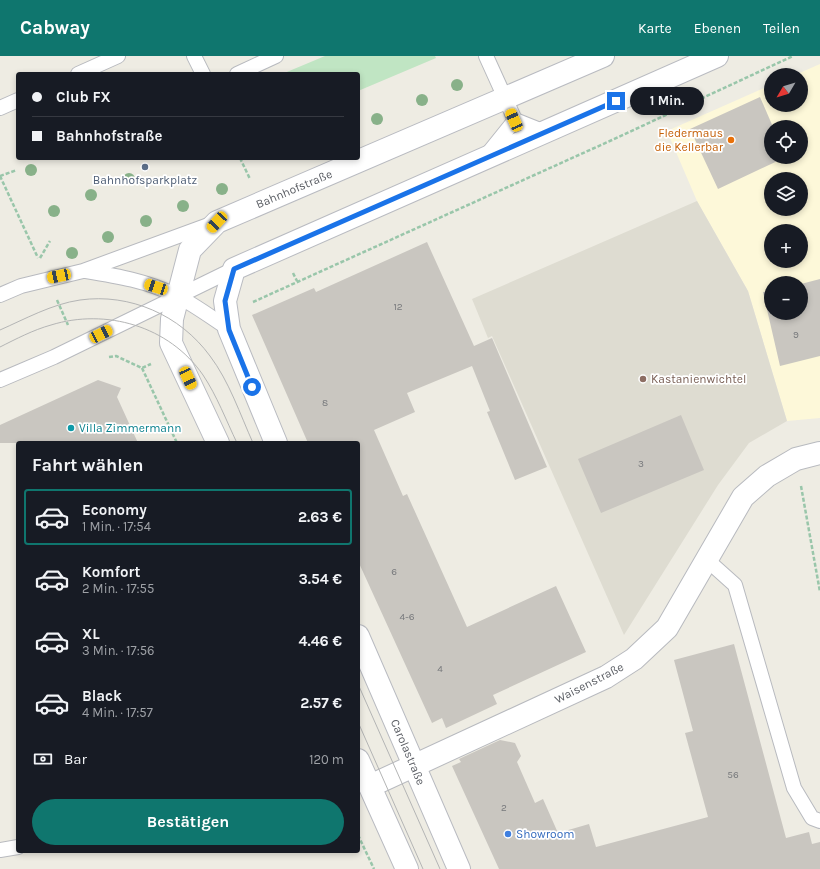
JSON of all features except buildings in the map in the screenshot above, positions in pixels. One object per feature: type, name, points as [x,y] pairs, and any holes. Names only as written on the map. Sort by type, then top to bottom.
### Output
[{"type":"main road","name":"Bahnhofstraße","points":[[217,222],[603,56]]},
{"type":"main road","points":[[275,441],[229,330],[225,301],[234,269],[717,56]]},
{"type":"main road","points":[[217,222],[190,250],[172,319],[171,343],[217,441]]},
{"type":"main road","name":"Waisenstraße","points":[[362,772],[414,766],[606,677],[634,659],[667,628],[743,497],[766,476],[796,460],[820,453]]},
{"type":"main road","name":"Carolastraße","points":[[360,641],[459,869]]},
{"type":"main road","points":[[362,772],[407,869]]},
{"type":"lane","points":[[82,72],[118,56]]},
{"type":"lane","points":[[194,56],[201,72]]},
{"type":"lane","points":[[241,72],[276,56]]},
{"type":"lane","points":[[486,56],[514,120],[545,132]]},
{"type":"lane","points":[[0,108],[16,101]]},
{"type":"lane","points":[[484,158],[514,120]]},
{"type":"lane","name":"Bahnhofstraße","points":[[0,295],[20,286],[83,271],[217,222]]},
{"type":"lane","points":[[0,380],[78,345],[234,269]]},
{"type":"lane","points":[[83,271],[126,277],[178,296],[229,330]]},
{"type":"lane","points":[[706,559],[735,585],[794,788],[812,818],[820,822]]},
{"type":"path","points":[[252,307],[253,302],[612,140],[793,56]]},
{"type":"path","points":[[241,160],[252,183]]},
{"type":"path","points":[[17,170],[0,176],[39,260]]},
{"type":"path","points":[[32,263],[39,260],[50,241]]},
{"type":"path","points":[[47,279],[78,345]]},
{"type":"path","points":[[142,368],[176,441]]},
{"type":"path","points":[[796,460],[820,592]]},
{"type":"path","points":[[360,839],[374,869]]},
{"type":"shaded area","points":[[820,64],[820,418],[787,421],[748,291],[697,201],[667,131],[764,88],[764,112],[808,112],[808,69]]},
{"type":"shaded area","name":"Kastanienwichtel","points":[[697,201],[748,291],[787,421],[749,443],[718,485],[624,635],[492,336],[488,338],[472,299]]},
{"type":"green space","points":[[325,56],[435,56],[436,58],[360,90],[360,72],[287,72]]},
{"type":"tram line","points":[[0,330],[49,308],[80,300],[117,300],[152,310],[169,318],[184,329],[210,356],[229,387],[252,441]]},
{"type":"tram line","points":[[0,347],[38,329],[72,320],[114,320],[135,325],[154,333],[173,344],[189,358],[208,383],[236,441]]},
{"type":"tram line","points":[[360,689],[440,869]]},
{"type":"tram line","points":[[360,727],[423,869]]},
{"type":"place","name":"Fledermaus die Kellerbar","points":[[731,140]]},
{"type":"place","name":"Bahnhofsparkplatz","points":[[145,167]]},
{"type":"place","name":"Kastanienwichtel","points":[[643,379]]},
{"type":"place","name":"Villa Zimmermann","points":[[71,428]]},
{"type":"place","name":"Showroom","points":[[508,834]]},
{"type":"route","points":[[252,387],[229,330],[225,301],[234,269],[616,101]]}]
